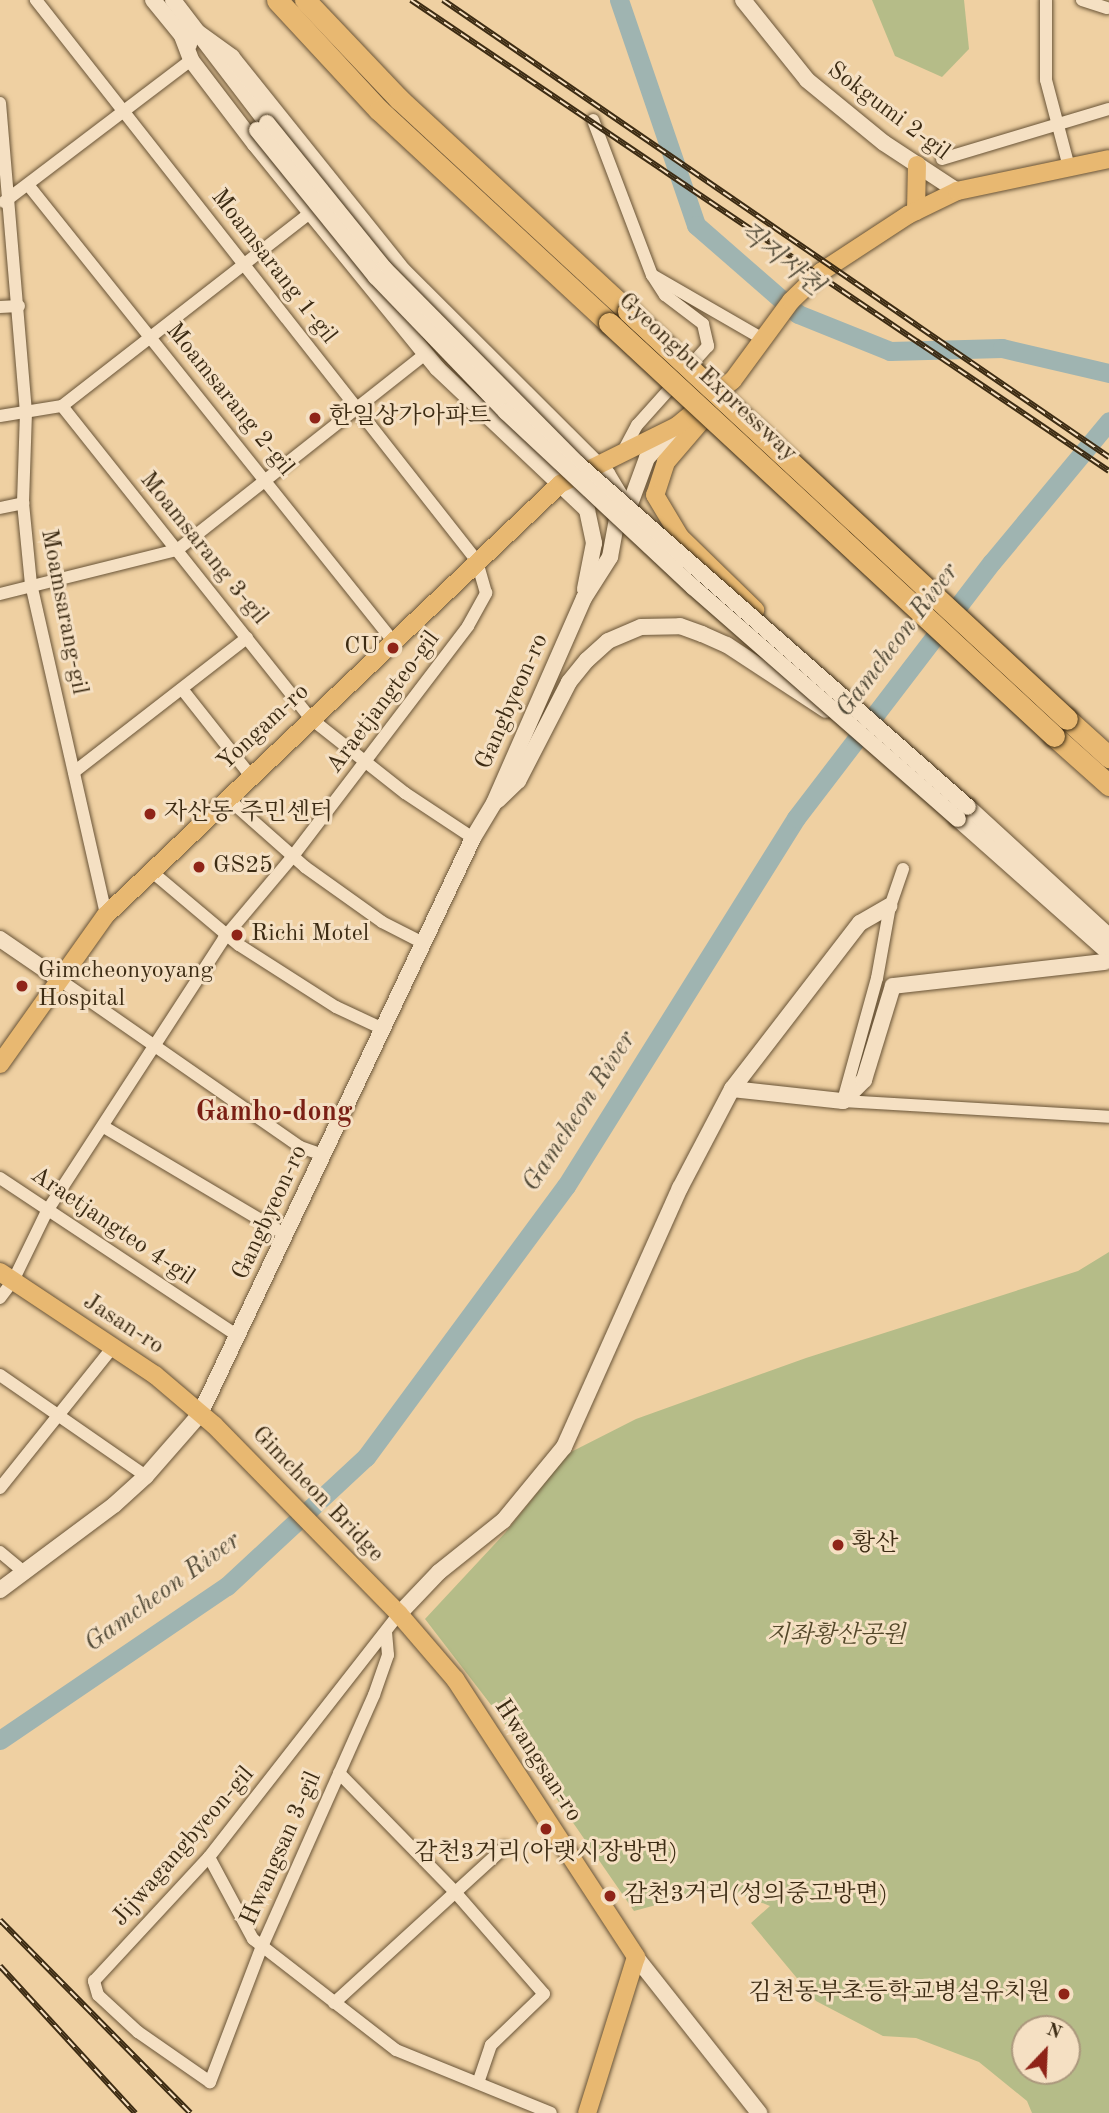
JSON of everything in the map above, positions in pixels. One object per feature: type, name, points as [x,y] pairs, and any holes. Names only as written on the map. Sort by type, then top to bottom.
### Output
[{"type":"highway","name":"Gyeongbu Expressway","points":[[277,0],[379,110],[609,323],[1060,727],[1109,757]]},
{"type":"highway","name":"Gyeongbu Expressway","points":[[305,0],[399,99],[628,311],[1060,727],[1109,785]]},
{"type":"main road","points":[[860,724],[666,520],[655,495],[666,462],[723,398],[733,380],[791,301],[821,272],[912,213],[957,191],[1109,159]]},
{"type":"main road","points":[[912,213],[917,164]]},
{"type":"main road","name":"Yongam-ro","points":[[0,1064],[57,978],[106,915],[226,797],[477,561],[560,484],[597,463],[621,456],[677,426],[733,380]]},
{"type":"main road","name":"Jasan-ro","points":[[7,1276],[155,1375],[207,1419]]},
{"type":"main road","name":"Gimcheon Bridge","points":[[207,1419],[385,1600]]},
{"type":"main road","name":"Hwangsan-ro","points":[[385,1600],[455,1679],[636,1957]]},
{"type":"main road","points":[[587,2113],[636,1957]]},
{"type":"street","name":"Moamsarang 1-gil","points":[[36,0],[477,561]]},
{"type":"street","points":[[153,0],[189,33],[376,277],[497,403],[621,521],[1109,936]]},
{"type":"street","points":[[173,0],[189,33]]},
{"type":"street","name":"Sokgumi 2-gil","points":[[743,0],[807,80],[957,191]]},
{"type":"street","points":[[1046,0],[1045,66],[1069,167]]},
{"type":"street","points":[[1082,0],[1107,8]]},
{"type":"street","name":"Gangbyeon-ro","points":[[189,33],[191,60],[310,213],[425,354],[587,510],[594,524],[584,598]]},
{"type":"street","name":"Gangbyeon-ro","points":[[0,1590],[73,1539],[207,1419],[235,1334],[286,1235],[472,838],[494,803],[584,598],[610,557],[621,497],[597,463],[404,272],[232,57],[189,33]]},
{"type":"street","points":[[4,202],[29,186],[191,60]]},
{"type":"street","name":"Moamsarang-gil","points":[[0,103],[4,202],[19,306],[26,412],[23,503],[31,584],[106,915]]},
{"type":"street","points":[[942,159],[1109,109]]},
{"type":"street","points":[[593,120],[652,275],[665,295],[703,324],[708,346],[637,425],[621,456]]},
{"type":"street","name":"Moamsarang 2-gil","points":[[29,186],[393,641]]},
{"type":"street","points":[[0,416],[62,406],[153,338],[310,213]]},
{"type":"street","points":[[652,275],[765,336]]},
{"type":"street","points":[[0,307],[19,306]]},
{"type":"street","points":[[0,594],[31,584],[177,551],[264,478],[425,354]]},
{"type":"street","name":"Moamsarang 3-gil","points":[[62,406],[310,718],[365,762],[472,838]]},
{"type":"street","points":[[610,557],[646,458],[677,426]]},
{"type":"street","points":[[0,508],[23,503]]},
{"type":"street","name":"Araetjangteo-gil","points":[[0,1298],[7,1276],[48,1210],[227,935],[293,856],[483,603],[486,593],[477,561]]},
{"type":"street","points":[[494,803],[518,781],[569,682],[587,660],[608,641],[641,628],[680,626],[727,645],[860,724]]},
{"type":"street","points":[[74,772],[247,638]]},
{"type":"street","points":[[182,689],[250,775]]},
{"type":"street","points":[[226,797],[293,856],[382,922],[423,943]]},
{"type":"street","points":[[963,813],[1107,958]]},
{"type":"street","points":[[843,1101],[877,978],[890,906],[904,869]]},
{"type":"street","points":[[151,871],[227,935],[336,1007],[383,1029]]},
{"type":"street","points":[[399,1614],[439,1572],[503,1521],[564,1447],[674,1200],[732,1089],[860,923],[890,906]]},
{"type":"street","points":[[0,939],[300,1147],[323,1155]]},
{"type":"street","points":[[843,1101],[864,1080],[893,986],[1107,958]]},
{"type":"street","points":[[732,1089],[843,1101],[1109,1117]]},
{"type":"street","points":[[103,1127],[286,1235]]},
{"type":"street","name":"Araetjangteo 4-gil","points":[[0,1178],[235,1334]]},
{"type":"street","points":[[0,1488],[112,1348]]},
{"type":"street","points":[[0,1376],[146,1476]]},
{"type":"street","points":[[0,1552],[25,1573]]},
{"type":"street","name":"Jijwagangbyeon-gil","points":[[210,2082],[138,2032],[93,1986],[209,1857],[399,1614]]},
{"type":"street","name":"Hwangsan 3-gil","points":[[210,2082],[262,1947],[388,1655],[386,1632]]},
{"type":"street","points":[[339,1773],[455,1892],[544,1994],[491,2045],[478,2083]]},
{"type":"street","points":[[334,2003],[505,1847]]},
{"type":"street","points":[[209,1857],[253,1939],[396,2050],[551,2113]]},
{"type":"street","name":"Hwangsan-ro","points":[[636,1957],[745,2113]]},
{"type":"street","name":"Hwangsan-ro","points":[[636,1957],[759,2113]]},
{"type":"green space","points":[[872,0],[964,0],[969,49],[942,77],[895,56]]},
{"type":"green space","name":"지좌황산공원","points":[[1109,1252],[1109,2113],[1032,2113],[1027,2101],[979,2062],[916,2038],[883,2036],[816,2001],[751,1923],[770,1906],[722,1887],[634,1911],[498,1714],[425,1619],[505,1533],[569,1453],[636,1419],[806,1358],[1078,1271]]},
{"type":"waterway","name":"직지사천","points":[[619,0],[696,225],[798,314],[890,351],[1002,348],[1109,373]]},
{"type":"waterway","name":"Gamcheon River","points":[[0,1740],[227,1586],[366,1457],[566,1186],[796,818],[992,562],[1109,421]]},
{"type":"railway","points":[[411,0],[1109,471]]},
{"type":"railway","points":[[443,0],[1109,457]]},
{"type":"railway","points":[[0,1920],[190,2113]]},
{"type":"railway","points":[[0,1966],[135,2113]]},
{"type":"place","name":"한일상가아파트","points":[[315,418]]},
{"type":"place","name":"CU","points":[[393,648]]},
{"type":"place","name":"자산동 주민센터","points":[[150,814]]},
{"type":"place","name":"GS25","points":[[199,867]]},
{"type":"place","name":"Richi Motel","points":[[237,935]]},
{"type":"place","name":"Gimcheonyoyang Hospital","points":[[22,986]]},
{"type":"place","name":"황산","points":[[838,1545]]},
{"type":"place","name":"감천3거리(아랫시장방면)","points":[[546,1829]]},
{"type":"place","name":"감천3거리(성의중고방면)","points":[[610,1896]]},
{"type":"place","name":"김천동부초등학교병설유치원","points":[[1064,1994]]},
{"type":"district","name":"Gamho-dong","points":[[274,1113]]}]
